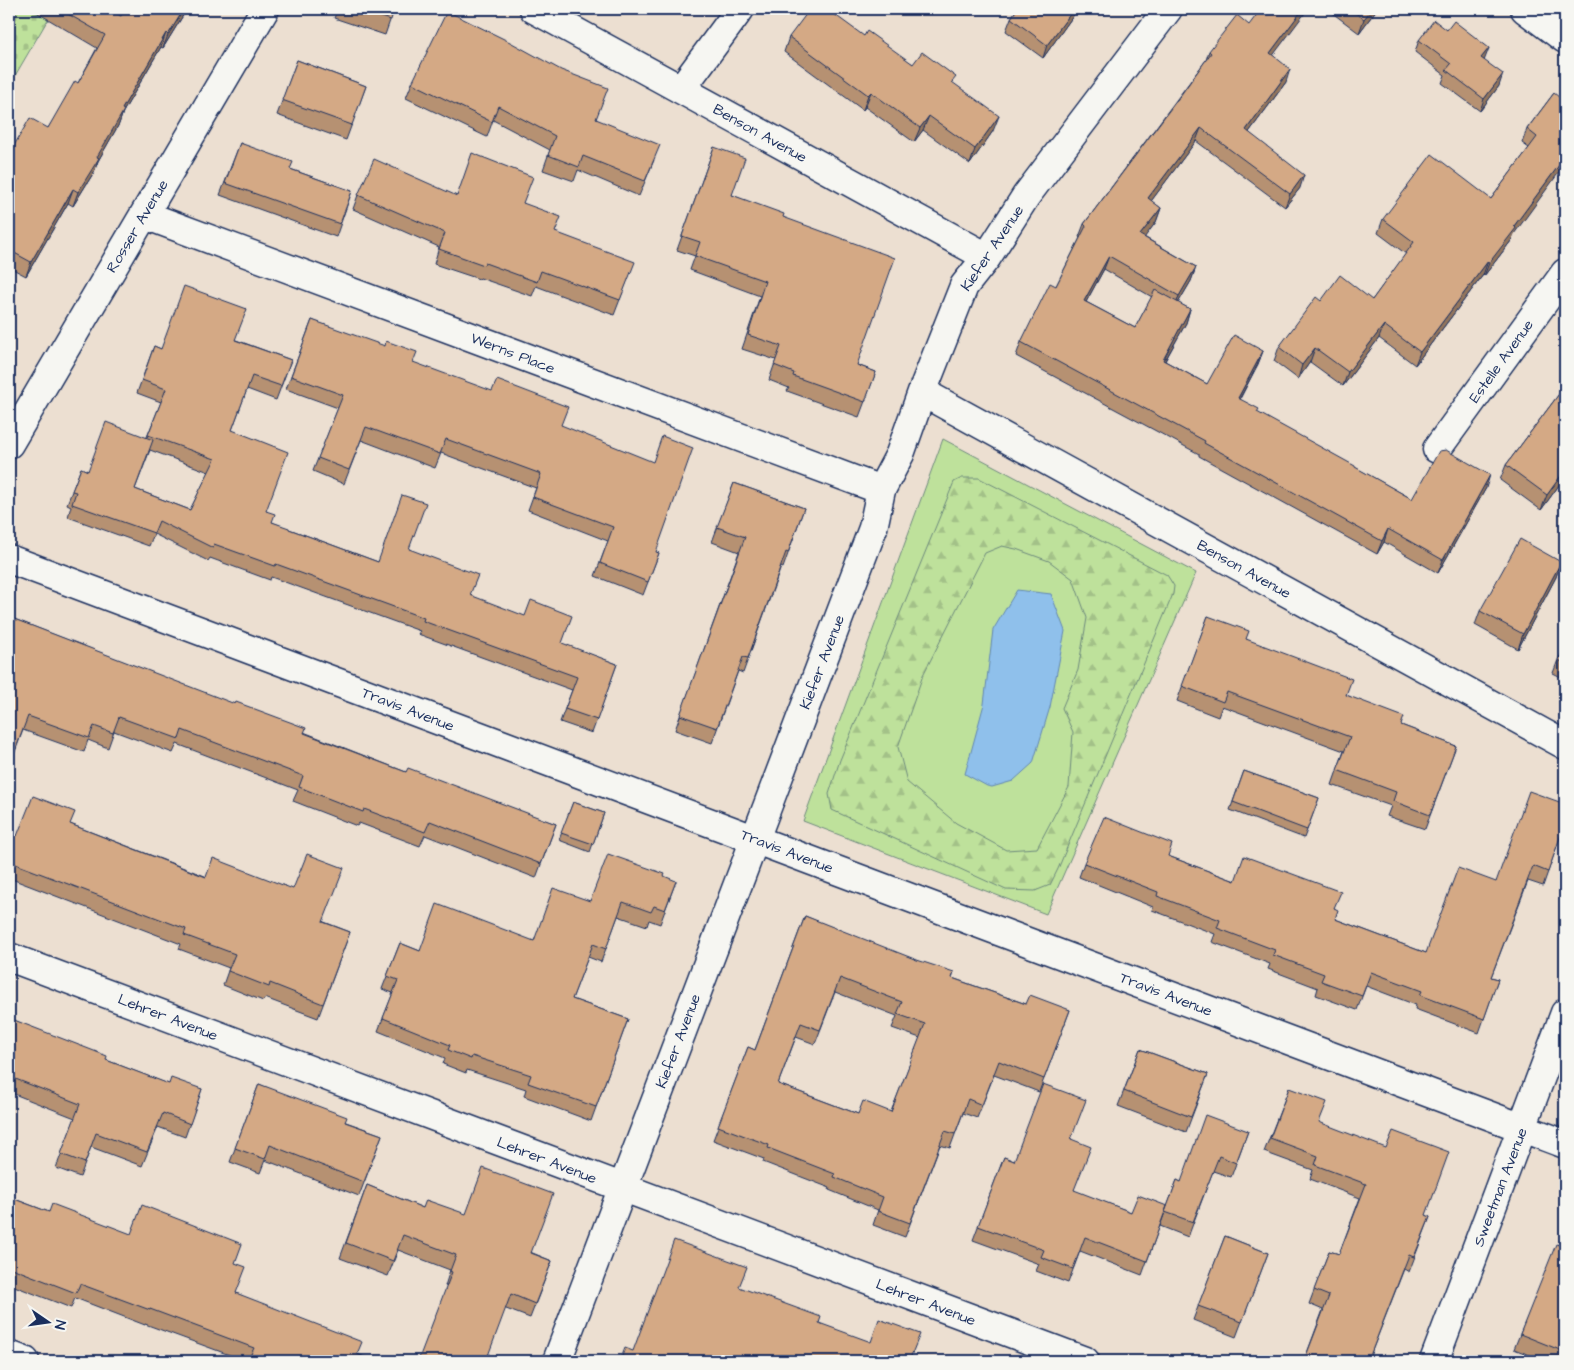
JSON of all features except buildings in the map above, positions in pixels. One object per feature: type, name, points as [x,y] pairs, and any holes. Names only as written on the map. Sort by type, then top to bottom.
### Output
[{"type":"street","name":"Rosser Avenue","points":[[9,444],[265,9]]},
{"type":"street","name":"Benson Avenue","points":[[534,9],[987,257]]},
{"type":"street","points":[[681,89],[740,9]]},
{"type":"street","name":"Kiefer Avenue","points":[[557,1361],[873,528],[881,490],[900,454],[922,392],[964,286],[987,257],[1026,196],[1168,9]]},
{"type":"street","points":[[1525,9],[1565,39]]},
{"type":"street","name":"Werns Place","points":[[144,215],[881,490]]},
{"type":"street","name":"Estelle Avenue","points":[[1437,449],[1565,273]]},
{"type":"street","name":"Benson Avenue","points":[[922,392],[1565,745]]},
{"type":"street","name":"Travis Avenue","points":[[9,559],[1565,1144]]},
{"type":"street","name":"Lehrer Avenue","points":[[9,957],[1085,1361]]},
{"type":"street","name":"Sweetman Avenue","points":[[1434,1361],[1565,1013]]},
{"type":"street","points":[[9,1355],[25,1361]]},
{"type":"green space","points":[[9,9],[54,9],[9,86]]},
{"type":"green space","points":[[943,439],[1196,573],[1046,914],[803,821]]},
{"type":"green space","points":[[962,478],[979,478],[1167,575],[1174,586],[1173,594],[1058,869],[1050,885],[1035,891],[1006,890],[832,810],[829,794],[840,760],[954,482]],"holes":[[[1002,546],[1049,561],[1073,579],[1087,618],[1078,670],[1062,708],[1073,732],[1069,787],[1037,848],[1006,850],[956,823],[907,782],[898,747],[923,675],[985,553]]]},
{"type":"water","points":[[1017,590],[1051,594],[1065,631],[1050,707],[1033,763],[1013,781],[992,787],[965,774],[984,704],[993,630]]}]
